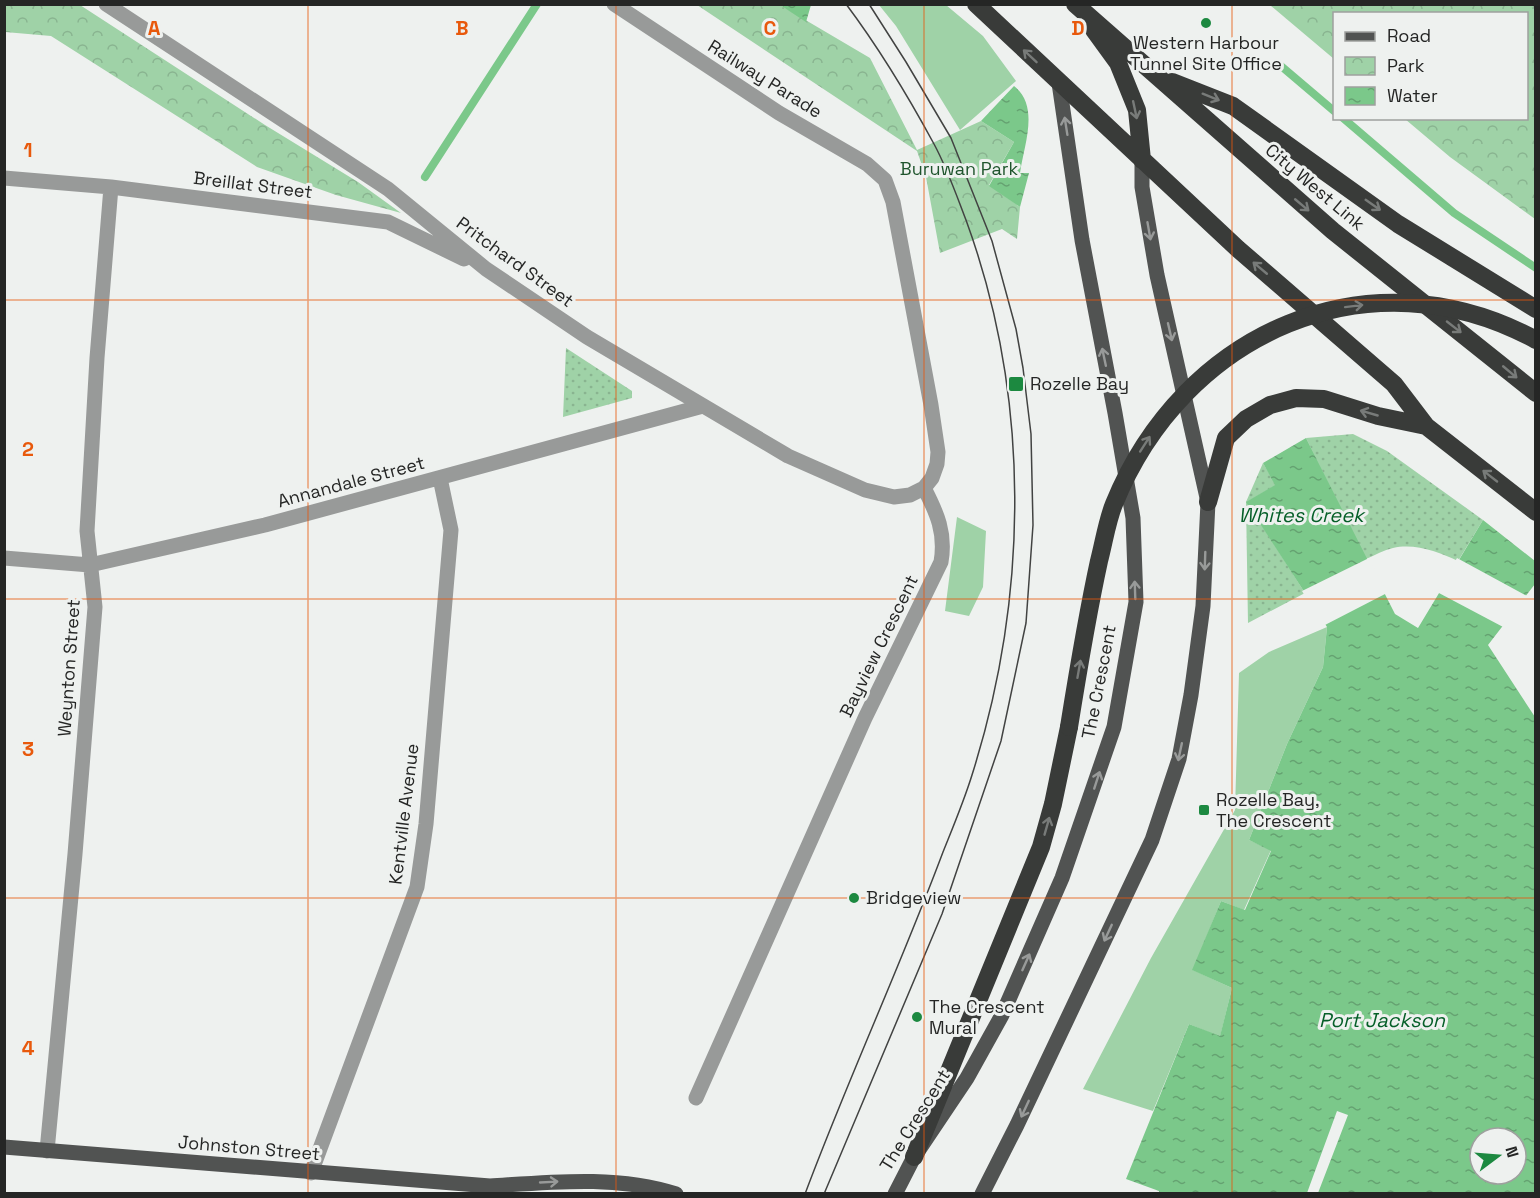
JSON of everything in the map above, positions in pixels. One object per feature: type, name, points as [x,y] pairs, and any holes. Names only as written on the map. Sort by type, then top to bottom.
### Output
[{"type":"highway","points":[[976,4],[1238,249],[1394,384],[1426,426],[1536,512]]},
{"type":"highway","points":[[1075,5],[1118,63],[1137,110],[1142,160]]},
{"type":"highway","name":"City West Link","points":[[1075,5],[1325,224],[1535,393]]},
{"type":"highway","points":[[1157,75],[1233,106],[1398,224],[1536,309]]},
{"type":"highway","points":[[914,1156],[1041,847],[1053,804],[1092,593],[1113,506],[1131,467],[1161,419],[1207,372],[1235,352],[1290,322],[1322,312],[1354,306],[1405,302],[1441,305],[1464,310],[1512,327],[1536,340]]},
{"type":"highway","points":[[1208,502],[1226,438],[1246,419],[1270,405],[1296,398],[1324,399],[1378,416],[1426,426]]},
{"type":"main road","name":"The Crescent","points":[[895,1194],[914,1156],[967,1078],[1002,1015],[1062,878],[1114,727],[1136,602],[1133,518],[1084,250],[1059,83]]},
{"type":"main road","points":[[982,1194],[1152,840],[1179,759],[1191,695],[1203,606],[1208,502],[1157,275],[1142,187],[1142,160]]},
{"type":"main road","name":"Johnston Street","points":[[4,1147],[490,1186],[571,1181],[604,1182],[637,1185],[676,1194]]},
{"type":"main road","name":"Johnston Street","points":[[490,1186],[514,1194]]},
{"type":"street","name":"Pritchard Street","points":[[106,4],[388,189],[486,269],[587,337],[703,406],[788,456],[865,490],[894,497],[910,495],[924,488]]},
{"type":"street","name":"Railway Parade","points":[[614,4],[779,113],[867,164],[885,180],[890,190],[938,452],[937,465],[932,478],[924,488]]},
{"type":"street","name":"Breillat Street","points":[[4,178],[111,187],[388,222],[486,269]]},
{"type":"street","name":"Weynton Street","points":[[47,1151],[76,843],[95,607],[87,531],[97,358],[111,187]]},
{"type":"street","name":"Annandale Street","points":[[4,558],[90,565],[265,525],[703,406]]},
{"type":"street","name":"Kentville Avenue","points":[[311,1173],[417,887],[426,824],[451,530],[440,478]]},
{"type":"street","name":"Bayview Crescent","points":[[696,1098],[865,718],[941,562],[944,545],[941,528],[924,488]]},
{"type":"green space","points":[[4,5],[80,5],[265,125],[358,182],[401,213],[336,195],[257,167],[51,36],[5,32]]},
{"type":"green space","name":"Buruwan Park","points":[[697,5],[780,5],[870,58],[917,150],[981,121],[1014,142],[989,185],[1020,207],[1017,239],[1002,229],[940,253],[926,177],[917,151]]},
{"type":"green space","points":[[879,5],[946,5],[983,36],[1016,81],[960,130],[896,26]]},
{"type":"green space","points":[[1270,5],[1535,5],[1535,219],[1450,157],[1406,120],[1528,120],[1528,12],[1333,12],[1333,58]]},
{"type":"green space","points":[[566,348],[632,391],[632,398],[563,417]]},
{"type":"green space","points":[[1353,434],[1387,451],[1483,520],[1458,561],[1435,552],[1410,547],[1390,549],[1366,559],[1306,438]]},
{"type":"green space","points":[[1263,463],[1276,485],[1247,502],[1305,593],[1248,623],[1246,502]]},
{"type":"green space","points":[[957,517],[986,531],[983,587],[969,616],[945,611]]},
{"type":"green space","points":[[1327,627],[1323,667],[1287,744],[1249,840],[1271,850],[1244,910],[1221,901],[1193,970],[1232,988],[1220,1037],[1189,1024],[1153,1111],[1083,1089],[1151,958],[1235,810],[1239,673],[1269,652]]},
{"type":"water","points":[[780,5],[811,5],[806,22]]},
{"type":"water","points":[[1014,86],[1022,94],[1028,115],[1027,138],[1020,173],[1029,173],[1020,207],[989,186],[1014,142],[981,121]]},
{"type":"water","name":"Port Jackson","points":[[1306,438],[1395,614],[1418,628],[1483,520],[1535,561],[1535,584],[1488,645],[1535,717],[1535,1193],[1159,1194],[1159,1191],[1126,1179],[1189,1024],[1220,1036],[1232,988],[1192,970],[1221,901],[1245,910],[1271,851],[1249,840],[1287,744],[1323,667],[1327,627],[1246,502],[1275,485],[1263,463]]},
{"type":"pier","points":[[1369,558],[1387,593],[1323,626],[1302,591]]},
{"type":"pier","points":[[1457,558],[1529,597],[1505,628],[1437,592]]},
{"type":"pier","points":[[1337,1111],[1348,1115],[1318,1193],[1307,1193]]},
{"type":"waterway","points":[[425,177],[537,4]]},
{"type":"waterway","points":[[1281,66],[1333,110]]},
{"type":"waterway","points":[[1345,120],[1454,213],[1536,268]]},
{"type":"tram line","points":[[805,1194],[972,775],[991,707],[1004,637],[1012,567],[1015,497],[1011,426],[1002,356],[987,288],[966,220],[943,162],[924,126],[881,55],[846,4]]},
{"type":"tram line","points":[[824,1194],[942,914],[1001,741],[1026,623],[1033,525],[1031,434],[1023,368],[1016,329],[992,241],[951,138],[869,4]]},
{"type":"place","name":"Western Harbour Tunnel Site Office","points":[[1206,23]]},
{"type":"place","name":"Rozelle Bay","points":[[1016,384]]},
{"type":"place","name":"Rozelle Bay, The Crescent","points":[[1204,810]]},
{"type":"place","name":"Bridgeview","points":[[854,898]]},
{"type":"place","name":"The Crescent Mural","points":[[917,1017]]},
{"type":"water label","name":"Whites Creek","points":[[1301,515]]}]
